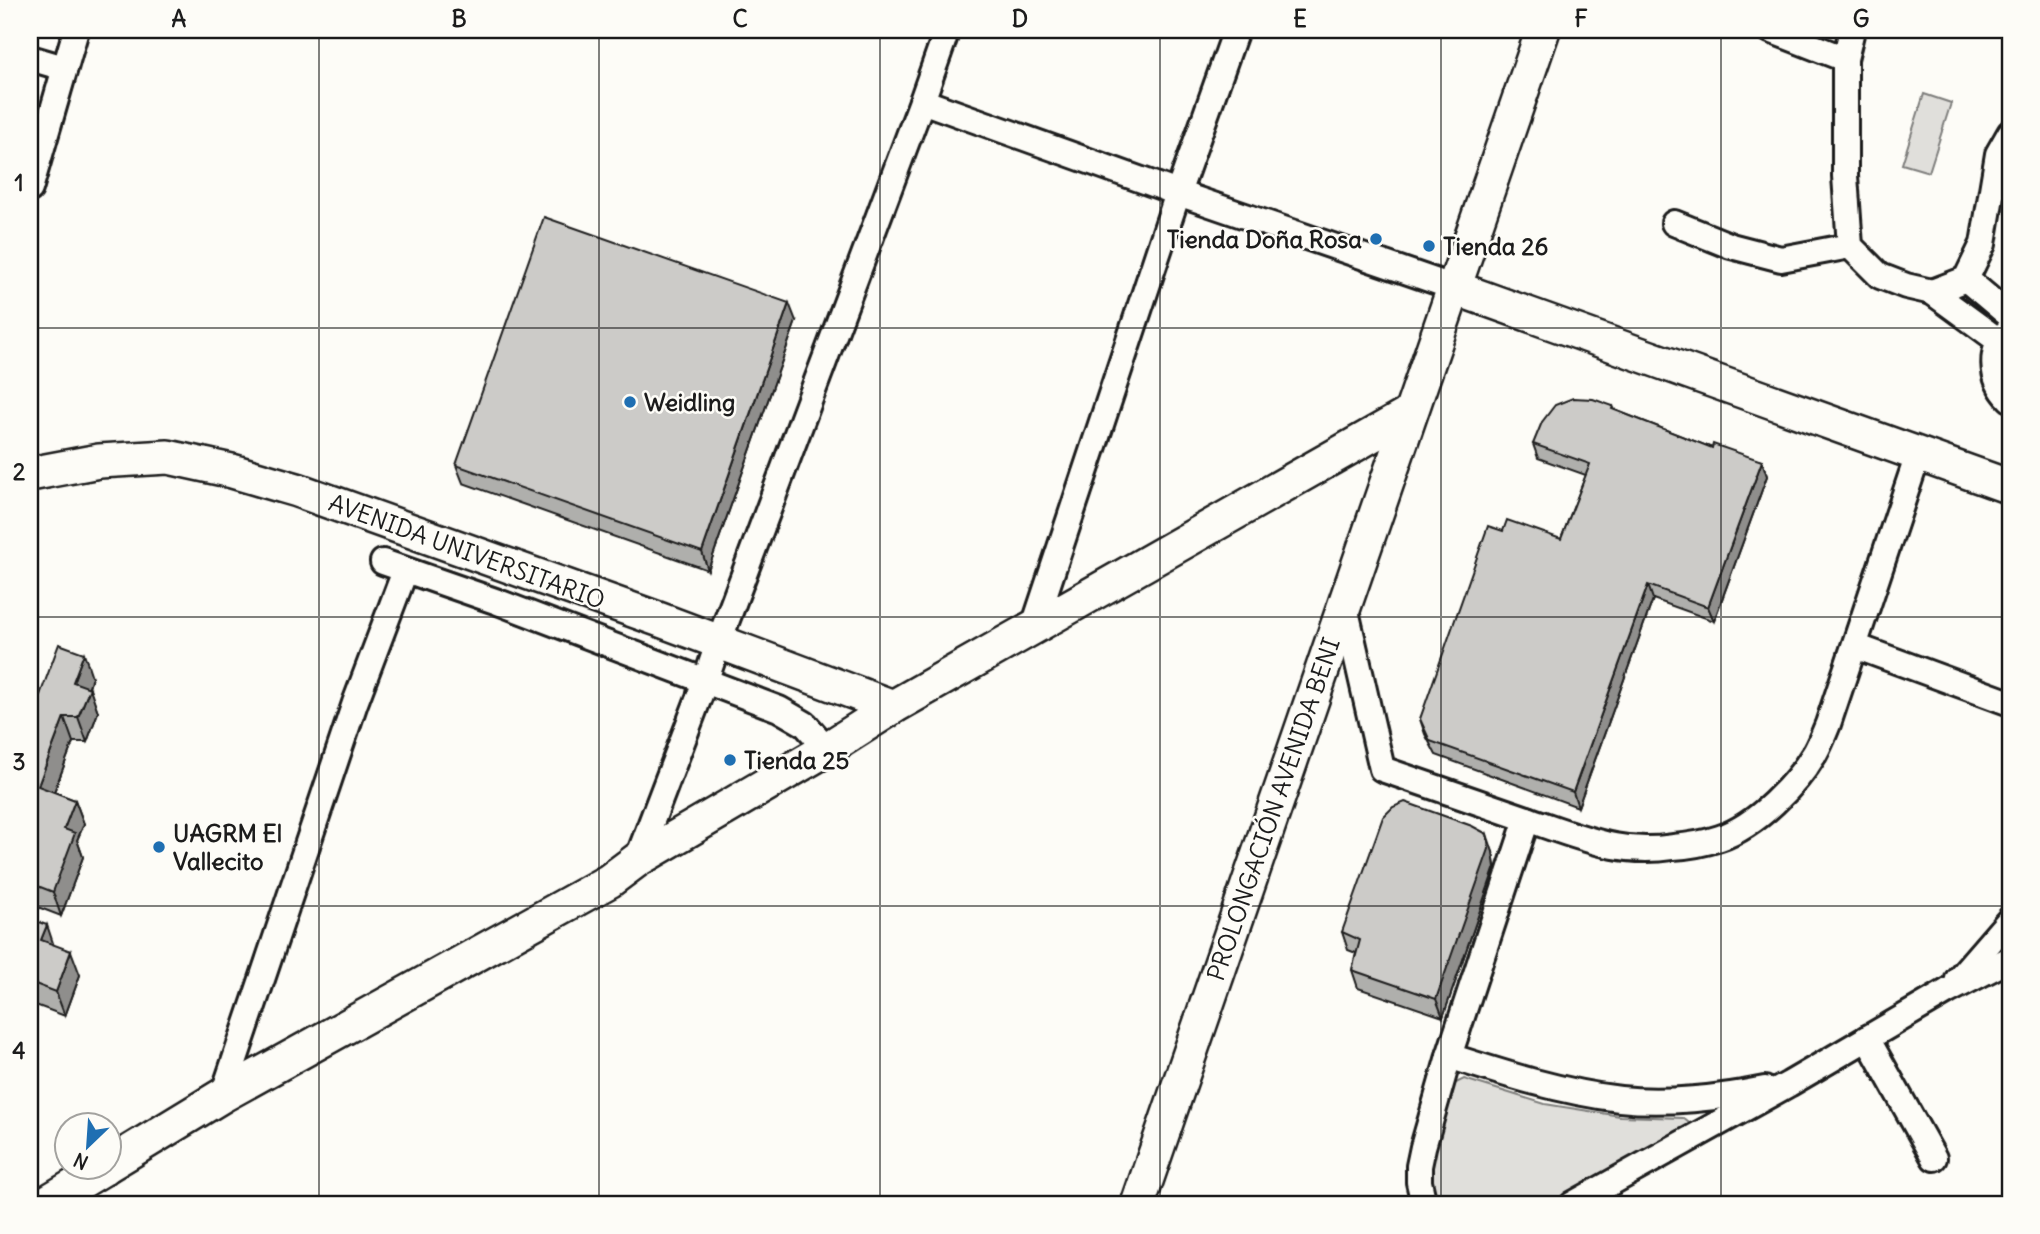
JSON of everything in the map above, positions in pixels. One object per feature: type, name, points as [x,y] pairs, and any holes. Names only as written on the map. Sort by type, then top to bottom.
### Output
[{"type":"street","points":[[30,189],[76,30]]},
{"type":"street","points":[[637,860],[947,30]]},
{"type":"street","points":[[1034,626],[1178,193],[1236,30]]},
{"type":"street","points":[[1455,288],[1543,30]]},
{"type":"street","points":[[1770,30],[1845,59]]},
{"type":"street","points":[[1852,30],[1845,59],[1845,176],[1850,246],[1880,276],[1932,292],[2005,334],[1994,355],[1994,370],[1999,385],[2010,399]]},
{"type":"street","points":[[30,58],[64,68]]},
{"type":"street","points":[[922,101],[2010,487]]},
{"type":"street","points":[[1932,292],[1966,279],[1983,244],[1998,154],[2010,133]]},
{"type":"street","points":[[1674,223],[1731,246],[1781,259],[1850,246]]},
{"type":"street","points":[[1966,279],[2010,316]]},
{"type":"street","name":"PROLONGACIÓN AVENIDA BENI","points":[[1138,1204],[1409,414],[1455,288]]},
{"type":"street","points":[[122,1156],[223,1095],[609,881],[637,860],[827,749],[893,707],[1409,414]]},
{"type":"street","points":[[1344,602],[1382,769],[1581,838],[1628,848],[1650,850],[1684,846],[1722,837],[1751,821],[1777,800],[1799,777],[1815,752],[1828,724],[1855,646],[1918,454]]},
{"type":"street","name":"AVENIDA UNIVERSITARIO","points":[[30,474],[99,461],[168,457],[232,471],[297,490],[719,640],[893,707]]},
{"type":"street","points":[[223,1095],[355,703],[394,567],[498,602],[779,709],[805,724],[827,749]]},
{"type":"street","points":[[1855,646],[2010,703]]},
{"type":"street","points":[[1424,1204],[1419,1182],[1423,1147],[1449,1056],[1527,819]]},
{"type":"street","points":[[1948,991],[2010,919]]},
{"type":"street","points":[[1573,1204],[1789,1084],[1948,991],[2010,959]]},
{"type":"street","points":[[1867,1038],[1934,1158]]},
{"type":"street","points":[[1449,1056],[1541,1085],[1623,1099],[1702,1099],[1789,1084]]},
{"type":"street","points":[[44,1204],[80,1182]]},
{"type":"shaded area","points":[[1924,94],[1951,103],[1929,172],[1902,164]]},
{"type":"shaded area","points":[[1464,1079],[1545,1104],[1620,1116],[1683,1118],[1693,1126],[1549,1204],[1435,1204],[1428,1180],[1435,1142],[1452,1085]]},
{"type":"building","name":"Weidling","points":[[544,217],[789,303],[702,552],[456,465]]},
{"type":"building","points":[[1573,398],[1593,399],[1712,448],[1713,444],[1762,461],[1708,607],[1648,585],[1573,792],[1430,741],[1420,719],[1488,526],[1503,531],[1507,520],[1561,539],[1590,464],[1533,444],[1542,422],[1555,405]]},
{"type":"building","points":[[59,644],[84,653],[73,682],[90,688],[78,717],[64,717],[38,786],[75,800],[64,829],[75,833],[53,892],[30,883],[30,722]]},
{"type":"building","points":[[1405,802],[1487,834],[1489,849],[1436,999],[1352,970],[1360,940],[1342,932],[1383,817],[1393,807]]},
{"type":"building","points":[[30,919],[47,925],[41,940],[71,951],[56,992],[30,982]]},
{"type":"place","name":"Tienda Doña Rosa","points":[[1376,239]]},
{"type":"place","name":"Tienda 26","points":[[1429,246]]},
{"type":"place","name":"Weidling","points":[[630,402]]},
{"type":"place","name":"Tienda 25","points":[[730,760]]},
{"type":"place","name":"UAGRM El Vallecito","points":[[159,847]]}]
